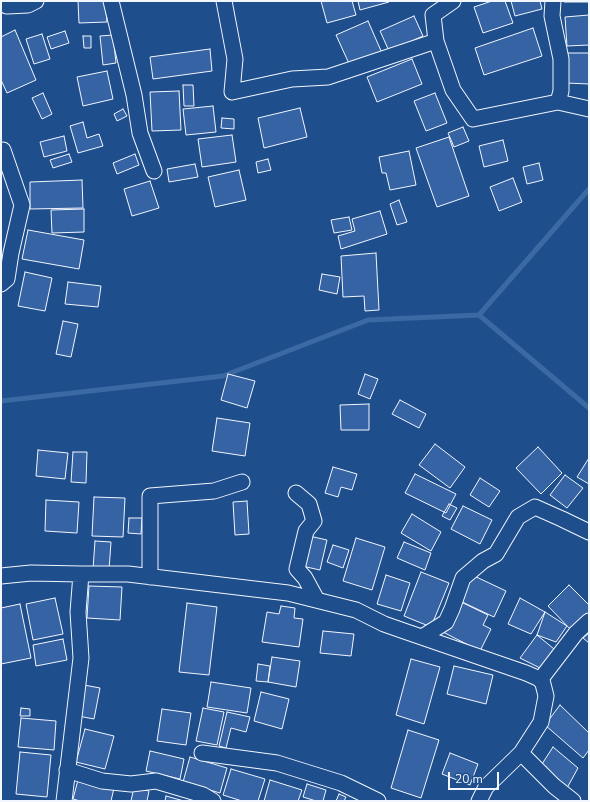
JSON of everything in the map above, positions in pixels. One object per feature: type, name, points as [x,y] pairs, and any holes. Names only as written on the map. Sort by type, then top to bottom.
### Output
[{"type":"street","points":[[4,1],[7,6],[28,5],[36,1]]},
{"type":"street","points":[[110,1],[134,95],[140,133],[154,171]]},
{"type":"street","points":[[224,1],[235,59],[232,92],[292,79],[328,77],[436,41]]},
{"type":"street","points":[[454,1],[433,15],[436,41],[453,90],[473,119],[558,102],[589,109]]},
{"type":"street","points":[[553,1],[552,16],[560,59],[561,91],[558,102]]},
{"type":"street","points":[[1,284],[7,279],[22,205],[3,150]]},
{"type":"street","points":[[150,577],[150,496],[214,491],[242,482]]},
{"type":"street","points":[[296,493],[308,504],[314,521],[306,531],[297,569],[305,578],[317,600]]},
{"type":"street","points":[[422,638],[446,622],[463,578],[484,561],[496,554],[518,517],[535,507],[589,532]]},
{"type":"street","points":[[1,576],[31,573],[128,574],[288,593],[356,610],[384,624],[526,673],[542,680],[546,696],[542,722],[521,753],[486,787],[478,801]]},
{"type":"street","points":[[64,801],[82,658],[78,612],[81,574]]},
{"type":"street","points":[[540,680],[576,633],[589,621]]},
{"type":"street","points":[[202,752],[277,763],[341,783],[378,801]]},
{"type":"street","points":[[521,753],[554,786],[572,801]]},
{"type":"street","points":[[68,770],[102,781],[131,784],[156,781],[203,795],[213,801]]},
{"type":"building","points":[[78,1],[105,1],[107,22],[79,23]]},
{"type":"building","points":[[321,1],[352,1],[356,15],[327,23]]},
{"type":"building","points":[[358,1],[388,1],[389,2],[360,10]]},
{"type":"building","points":[[492,1],[505,1],[513,23],[483,33],[474,7]]},
{"type":"building","points":[[511,1],[540,1],[542,9],[515,16]]},
{"type":"building","points":[[589,1],[589,2],[564,2]]},
{"type":"building","points":[[589,15],[589,45],[567,46],[565,17]]},
{"type":"building","points":[[414,16],[423,36],[389,51],[380,31]]},
{"type":"building","points":[[368,21],[382,53],[351,68],[336,35]]},
{"type":"building","points":[[533,28],[542,56],[484,75],[475,48]]},
{"type":"building","points":[[15,30],[36,80],[7,93],[1,80],[1,37]]},
{"type":"building","points":[[65,31],[69,43],[51,49],[47,37]]},
{"type":"building","points":[[42,34],[50,59],[34,64],[26,39]]},
{"type":"building","points":[[113,35],[116,63],[103,65],[100,36]]},
{"type":"building","points":[[83,36],[91,36],[91,48],[84,48]]},
{"type":"building","points":[[210,49],[212,71],[153,79],[150,57]]},
{"type":"building","points":[[566,53],[589,53],[589,84],[566,83]]},
{"type":"building","points":[[412,59],[422,84],[377,102],[367,77]]},
{"type":"building","points":[[107,71],[113,99],[83,106],[77,77]]},
{"type":"building","points":[[183,85],[193,85],[194,106],[184,106]]},
{"type":"building","points":[[179,91],[181,130],[152,131],[150,92]]},
{"type":"building","points":[[43,93],[52,114],[42,119],[32,98]]},
{"type":"building","points":[[435,93],[447,123],[426,131],[414,101]]},
{"type":"building","points":[[213,106],[216,132],[186,135],[183,109]]},
{"type":"building","points":[[300,108],[307,137],[264,148],[258,118]]},
{"type":"building","points":[[123,109],[127,116],[117,121],[114,114]]},
{"type":"building","points":[[222,118],[234,119],[234,129],[221,128]]},
{"type":"building","points":[[83,122],[87,138],[99,134],[103,146],[78,153],[70,126]]},
{"type":"building","points":[[463,127],[469,141],[454,147],[448,133]]},
{"type":"building","points":[[232,135],[236,162],[202,167],[198,139]]},
{"type":"building","points":[[64,136],[67,151],[44,157],[40,142]]},
{"type":"building","points":[[449,137],[469,196],[437,207],[416,148]]},
{"type":"building","points":[[503,140],[508,161],[484,167],[479,146]]},
{"type":"building","points":[[409,151],[416,185],[390,190],[386,173],[382,173],[379,157]]},
{"type":"building","points":[[69,154],[72,162],[53,168],[50,160]]},
{"type":"building","points":[[135,154],[139,165],[117,174],[113,163]]},
{"type":"building","points":[[268,159],[271,170],[258,173],[256,162]]},
{"type":"building","points":[[539,163],[543,180],[527,184],[523,167]]},
{"type":"building","points":[[195,164],[198,177],[169,182],[167,169]]},
{"type":"building","points":[[239,170],[246,200],[215,207],[208,177]]},
{"type":"building","points":[[513,178],[522,202],[499,211],[490,187]]},
{"type":"building","points":[[82,180],[83,208],[30,209],[30,182]]},
{"type":"building","points":[[150,181],[159,208],[132,216],[124,189]]},
{"type":"building","points":[[399,200],[407,222],[397,225],[390,204]]},
{"type":"building","points":[[84,209],[84,232],[52,233],[51,210]]},
{"type":"building","points":[[380,211],[387,234],[341,249],[338,236],[355,231],[352,219]]},
{"type":"building","points":[[349,217],[352,230],[334,233],[331,220]]},
{"type":"building","points":[[28,230],[84,240],[79,269],[22,259]]},
{"type":"building","points":[[376,253],[379,310],[365,311],[364,296],[343,297],[341,256]]},
{"type":"building","points":[[25,272],[52,278],[45,311],[18,306]]},
{"type":"building","points":[[322,274],[340,277],[337,294],[319,290]]},
{"type":"building","points":[[68,282],[101,286],[98,307],[65,304]]},
{"type":"building","points":[[63,321],[78,324],[71,357],[56,354]]},
{"type":"building","points":[[228,374],[255,381],[247,408],[221,400]]},
{"type":"building","points":[[365,374],[378,379],[370,399],[358,394]]},
{"type":"building","points":[[400,400],[426,414],[419,428],[392,414]]},
{"type":"building","points":[[369,404],[369,430],[341,430],[340,405]]},
{"type":"building","points":[[217,418],[250,423],[245,456],[212,451]]},
{"type":"building","points":[[435,444],[465,467],[450,488],[419,465]]},
{"type":"building","points":[[538,447],[562,473],[541,494],[516,468]]},
{"type":"building","points":[[38,450],[68,453],[65,479],[36,476]]},
{"type":"building","points":[[73,452],[87,452],[86,483],[71,482]]},
{"type":"building","points":[[589,458],[589,484],[577,477]]},
{"type":"building","points":[[333,467],[357,474],[352,490],[341,487],[338,497],[325,493]]},
{"type":"building","points":[[415,474],[456,494],[446,513],[405,493]]},
{"type":"building","points":[[565,475],[583,488],[567,508],[550,495]]},
{"type":"building","points":[[480,478],[500,491],[489,507],[470,495]]},
{"type":"building","points":[[94,497],[125,498],[123,537],[92,536]]},
{"type":"building","points":[[46,500],[79,502],[77,533],[45,531]]},
{"type":"building","points":[[247,501],[249,534],[235,535],[233,502]]},
{"type":"building","points":[[449,504],[457,508],[450,520],[442,516]]},
{"type":"building","points":[[463,506],[492,520],[480,544],[451,529]]},
{"type":"building","points":[[412,514],[441,532],[431,551],[401,533]]},
{"type":"building","points":[[129,518],[142,518],[141,534],[128,533]]},
{"type":"building","points":[[309,536],[327,540],[320,570],[302,566]]},
{"type":"building","points":[[356,538],[385,547],[372,590],[343,581]]},
{"type":"building","points":[[95,541],[111,542],[109,570],[93,569]]},
{"type":"building","points":[[404,542],[431,553],[425,570],[397,558]]},
{"type":"building","points":[[333,545],[349,550],[343,568],[327,562]]},
{"type":"building","points":[[421,572],[449,583],[431,627],[404,616]]},
{"type":"building","points":[[470,574],[506,591],[494,617],[458,600]]},
{"type":"building","points":[[386,575],[410,583],[401,611],[377,604]]},
{"type":"building","points":[[569,585],[589,605],[589,615],[572,631],[548,606]]},
{"type":"building","points":[[89,586],[122,587],[120,620],[87,618]]},
{"type":"building","points":[[55,598],[63,634],[33,640],[26,604]]},
{"type":"building","points":[[520,598],[545,612],[531,634],[508,624]]},
{"type":"building","points":[[459,601],[488,615],[483,625],[491,629],[480,651],[443,632]]},
{"type":"building","points":[[187,603],[217,607],[209,675],[179,672]]},
{"type":"building","points":[[20,604],[31,658],[1,664],[1,608]]},
{"type":"building","points":[[281,606],[295,608],[294,618],[303,619],[299,647],[262,642],[267,612],[279,614]]},
{"type":"building","points":[[545,612],[567,626],[556,642],[537,635]]},
{"type":"building","points":[[323,631],[354,634],[351,656],[320,653]]},
{"type":"building","points":[[589,633],[589,643],[583,638]]},
{"type":"building","points":[[537,635],[554,649],[540,668],[520,658]]},
{"type":"building","points":[[63,639],[67,660],[36,666],[33,645]]},
{"type":"building","points":[[272,657],[300,661],[296,687],[268,682]]},
{"type":"building","points":[[411,659],[440,667],[424,724],[396,715]]},
{"type":"building","points":[[258,664],[270,666],[268,682],[256,681]]},
{"type":"building","points":[[454,666],[493,675],[486,704],[447,694]]},
{"type":"building","points":[[211,682],[251,688],[247,713],[207,707]]},
{"type":"building","points":[[84,685],[100,688],[94,719],[78,716]]},
{"type":"building","points":[[261,692],[289,699],[282,729],[254,721]]},
{"type":"building","points":[[560,705],[589,733],[589,750],[583,758],[545,725]]},
{"type":"building","points":[[21,708],[30,709],[30,716],[20,716]]},
{"type":"building","points":[[203,708],[224,712],[217,745],[196,741]]},
{"type":"building","points":[[162,709],[191,713],[186,745],[157,741]]},
{"type":"building","points":[[227,712],[250,717],[246,732],[231,728],[226,748],[219,746]]},
{"type":"building","points":[[21,718],[56,721],[54,750],[18,747]]},
{"type":"building","points":[[85,729],[114,736],[105,769],[76,762]]},
{"type":"building","points":[[408,730],[439,740],[421,798],[391,788]]},
{"type":"building","points":[[553,747],[578,768],[567,788],[542,764]]},
{"type":"building","points":[[150,751],[184,759],[180,779],[146,771]]},
{"type":"building","points":[[20,752],[51,755],[47,797],[16,794]]},
{"type":"building","points":[[450,753],[478,764],[470,785],[442,774]]},
{"type":"building","points":[[190,757],[227,768],[220,793],[183,782]]},
{"type":"building","points":[[231,769],[265,779],[258,801],[242,801],[223,795]]},
{"type":"building","points":[[78,780],[114,788],[111,801],[80,801],[73,799]]},
{"type":"building","points":[[270,780],[302,790],[298,801],[264,801]]},
{"type":"building","points":[[307,784],[326,790],[323,801],[316,801],[303,797]]},
{"type":"building","points":[[134,787],[149,791],[147,801],[131,801]]},
{"type":"building","points":[[339,794],[346,797],[344,801],[336,801]]},
{"type":"building","points":[[166,796],[184,801],[165,801]]},
{"type":"waterway","points":[[1,401],[223,376],[368,320],[479,315],[589,189]]},
{"type":"waterway","points":[[479,315],[589,408]]}]
